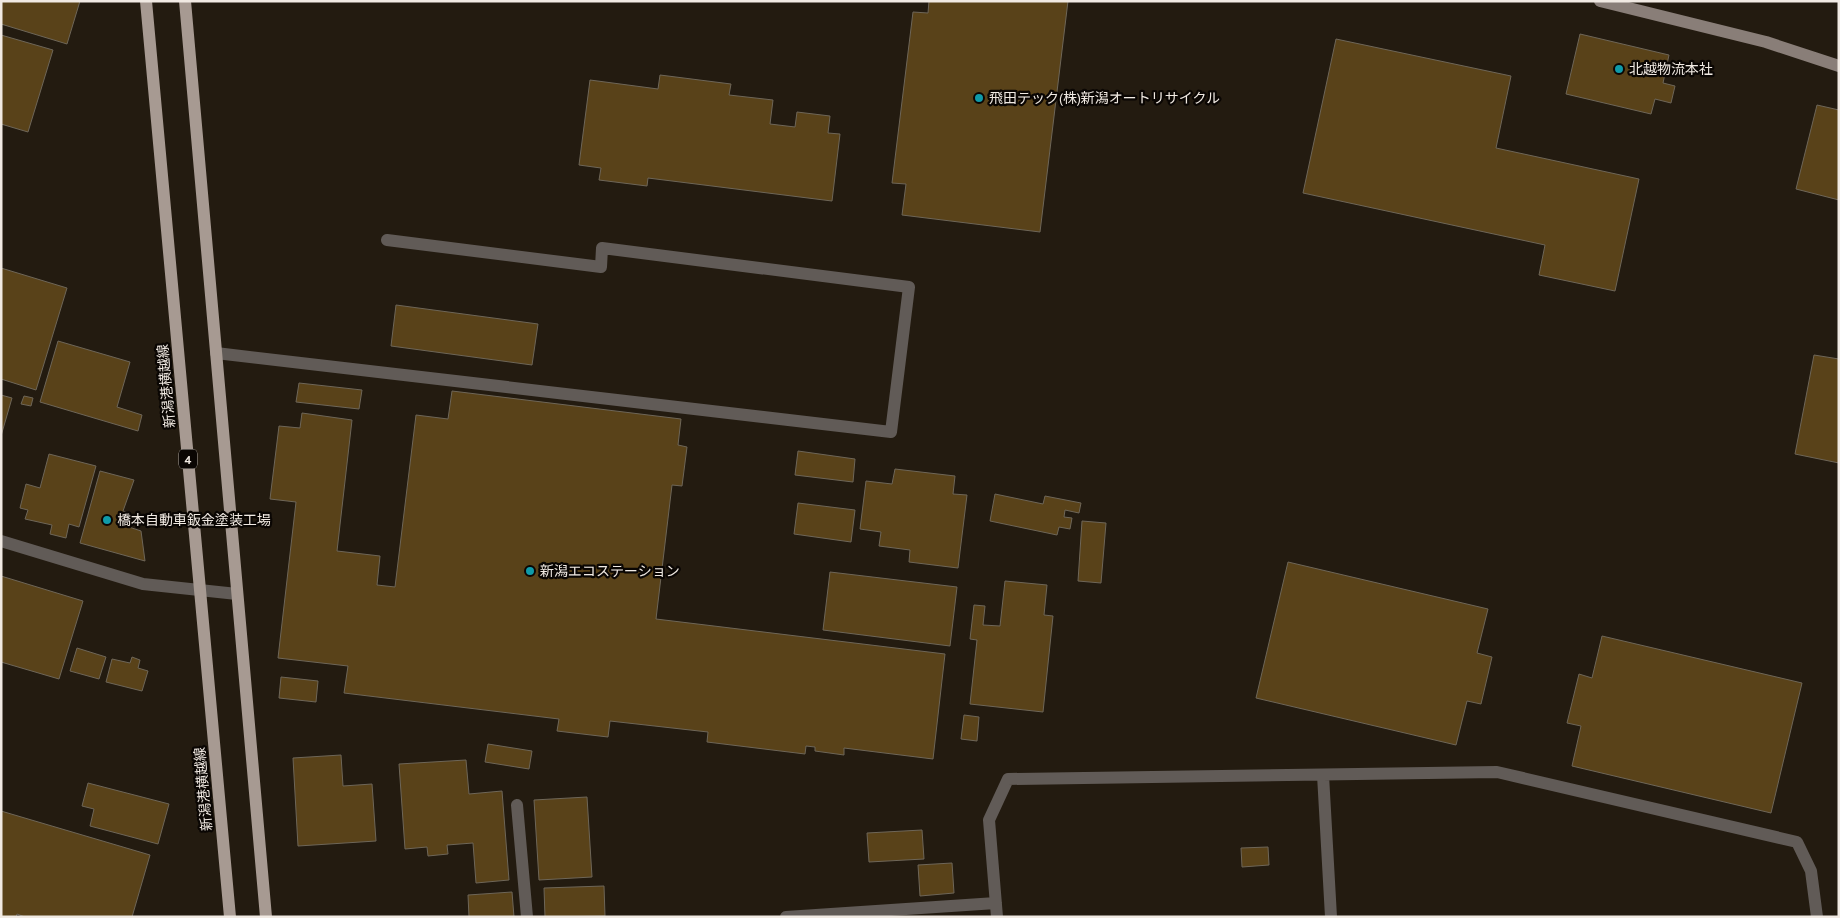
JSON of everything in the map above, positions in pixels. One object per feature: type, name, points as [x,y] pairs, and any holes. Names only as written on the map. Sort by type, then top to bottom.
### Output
[{"type":"main road","name":"新潟港横越線","points":[[146,1],[230,917]]},
{"type":"main road","points":[[185,1],[266,917]]},
{"type":"street","points":[[1600,1],[1766,42],[1839,66]]},
{"type":"street","points":[[216,353],[891,432],[909,287],[602,248],[601,267],[387,240]]},
{"type":"street","points":[[1,541],[143,584],[237,594]]},
{"type":"street","points":[[997,917],[989,820],[1008,779],[1497,772],[1797,842],[1811,871],[1817,917]]},
{"type":"street","points":[[1322,774],[1331,917]]},
{"type":"street","points":[[517,805],[527,917]]},
{"type":"street","points":[[786,917],[996,903]]},
{"type":"building","points":[[1,1],[80,1],[67,44],[1,24]]},
{"type":"building","name":"飛田テック(株)新潟オートリサイクル","points":[[929,1],[1068,1],[1040,232],[902,215],[906,184],[892,183],[913,12],[928,13]]},
{"type":"building","name":"北越物流本社","points":[[1580,34],[1669,55],[1663,83],[1675,86],[1671,103],[1655,99],[1651,114],[1566,94]]},
{"type":"building","points":[[1,35],[53,50],[28,132],[1,124]]},
{"type":"building","points":[[1336,39],[1511,76],[1496,148],[1639,179],[1615,291],[1539,275],[1545,245],[1303,193]]},
{"type":"building","points":[[660,75],[731,84],[729,95],[773,100],[770,124],[795,127],[797,112],[830,116],[828,133],[840,134],[832,201],[648,178],[647,186],[599,180],[601,168],[579,165],[590,80],[658,89]]},
{"type":"building","points":[[1817,105],[1839,110],[1839,200],[1796,189]]},
{"type":"building","points":[[1,268],[67,288],[36,390],[1,379]]},
{"type":"building","points":[[396,305],[538,324],[532,365],[391,346]]},
{"type":"building","points":[[58,341],[130,362],[117,407],[142,415],[138,431],[40,402]]},
{"type":"building","points":[[1814,355],[1839,359],[1839,463],[1795,454]]},
{"type":"building","points":[[299,383],[362,390],[359,409],[296,402]]},
{"type":"building","name":"新潟エコステーション","points":[[452,391],[681,419],[678,445],[687,447],[682,486],[672,485],[656,619],[945,654],[933,759],[844,748],[844,755],[815,751],[815,747],[806,746],[805,754],[707,742],[708,732],[610,721],[608,737],[557,731],[559,719],[344,693],[348,666],[278,658],[296,502],[270,499],[279,426],[300,428],[302,413],[352,420],[337,551],[380,556],[377,585],[395,587],[416,415],[448,419]]},
{"type":"building","points":[[1,395],[12,398],[1,436]]},
{"type":"building","points":[[24,396],[33,398],[31,406],[21,404]]},
{"type":"building","points":[[798,451],[855,459],[853,482],[795,475]]},
{"type":"building","points":[[49,454],[96,466],[79,527],[69,524],[66,538],[50,534],[52,525],[25,519],[28,510],[20,508],[26,484],[40,488]]},
{"type":"building","points":[[895,469],[955,476],[953,494],[967,495],[958,568],[909,562],[910,550],[879,546],[881,532],[860,529],[866,481],[892,484]]},
{"type":"building","name":"橋本自動車鈑金塗装工場","points":[[100,471],[134,480],[123,511],[130,514],[126,526],[141,531],[145,561],[80,543]]},
{"type":"building","points":[[995,494],[1043,504],[1045,496],[1081,503],[1079,513],[1065,510],[1064,517],[1072,518],[1070,529],[1059,527],[1057,535],[990,521]]},
{"type":"building","points":[[798,503],[855,510],[851,542],[794,534]]},
{"type":"building","points":[[1082,521],[1106,523],[1101,583],[1078,581]]},
{"type":"building","points":[[1288,562],[1488,609],[1477,653],[1492,657],[1481,704],[1467,701],[1456,745],[1256,698]]},
{"type":"building","points":[[830,572],[957,587],[950,646],[823,630]]},
{"type":"building","points":[[1,576],[83,601],[59,679],[1,662]]},
{"type":"building","points":[[1005,581],[1047,585],[1044,615],[1053,616],[1043,712],[970,704],[977,640],[970,639],[974,605],[985,606],[983,625],[1000,626]]},
{"type":"building","points":[[1602,636],[1802,683],[1771,813],[1572,766],[1581,726],[1567,723],[1579,674],[1592,678]]},
{"type":"building","points":[[77,648],[106,657],[99,679],[70,671]]},
{"type":"building","points":[[132,657],[140,660],[138,668],[148,671],[142,691],[106,682],[112,659],[130,663]]},
{"type":"building","points":[[281,677],[318,681],[316,702],[279,698]]},
{"type":"building","points":[[964,715],[979,717],[977,741],[961,739]]},
{"type":"building","points":[[488,744],[532,751],[529,769],[485,762]]},
{"type":"building","points":[[341,755],[343,786],[372,784],[376,841],[298,846],[293,758]]},
{"type":"building","points":[[466,760],[469,794],[502,791],[509,880],[476,883],[473,843],[447,845],[448,854],[428,856],[427,847],[405,849],[399,764]]},
{"type":"building","points":[[88,783],[169,804],[158,844],[90,826],[94,809],[82,806]]},
{"type":"building","points":[[587,797],[592,877],[539,880],[534,800]]},
{"type":"building","points":[[1,811],[150,855],[132,917],[25,917],[17,914],[16,917],[1,917]]},
{"type":"building","points":[[922,830],[924,859],[869,862],[867,833]]},
{"type":"building","points":[[1268,847],[1269,865],[1242,867],[1241,848]]},
{"type":"building","points":[[952,863],[954,893],[920,896],[918,865]]},
{"type":"building","points":[[604,886],[605,916],[545,917],[544,888]]},
{"type":"building","points":[[512,892],[514,917],[469,917],[468,895]]},
{"type":"place","name":"北越物流本社","points":[[1619,69]]},
{"type":"place","name":"飛田テック(株)新潟オートリサイクル","points":[[979,98]]},
{"type":"place","name":"橋本自動車鈑金塗装工場","points":[[107,520]]},
{"type":"place","name":"新潟エコステーション","points":[[530,571]]}]
